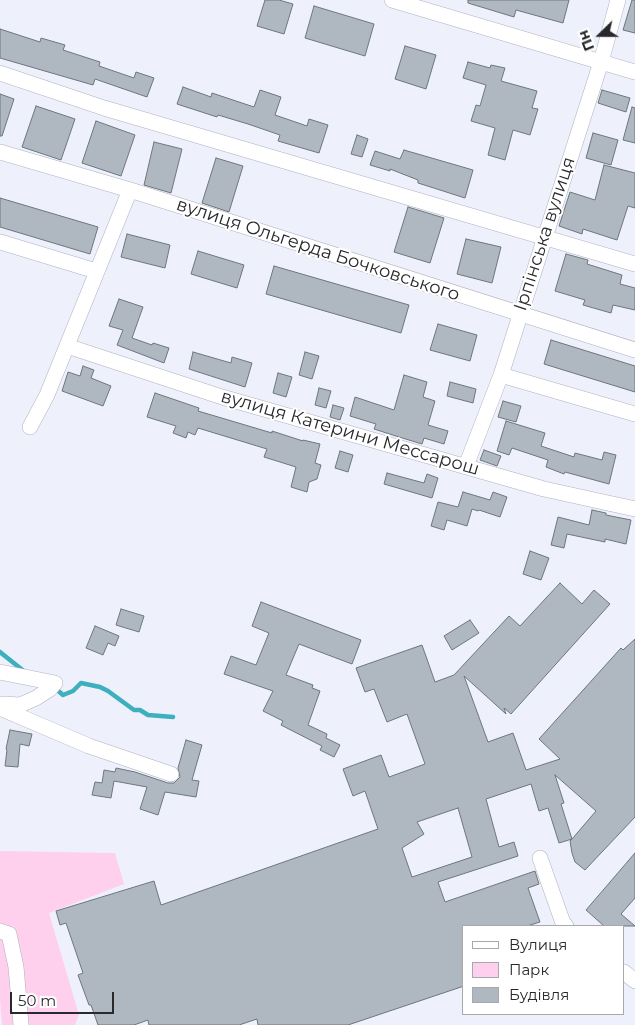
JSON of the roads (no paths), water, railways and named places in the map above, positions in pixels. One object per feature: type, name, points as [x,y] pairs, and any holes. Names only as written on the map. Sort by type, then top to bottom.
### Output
[{"type":"street","points":[[392,0],[635,72]]},
{"type":"street","name":"Ірпінська вулиця","points":[[466,466],[501,374],[601,62],[618,0]]},
{"type":"street","points":[[0,73],[104,108],[635,264]]},
{"type":"street","name":"вулиця Ольгерда Бочковського","points":[[0,152],[130,190],[635,350]]},
{"type":"street","points":[[30,427],[47,395],[130,190]]},
{"type":"street","points":[[0,242],[96,271]]},
{"type":"street","name":"вулиця Катерини Мессарош","points":[[67,346],[222,398],[544,488],[635,508]]},
{"type":"street","points":[[501,374],[635,414]]},
{"type":"street","points":[[0,672],[53,686],[36,698],[20,705],[0,706]]},
{"type":"street","points":[[0,706],[89,746],[171,774]]},
{"type":"street","points":[[540,858],[565,925]]},
{"type":"street","points":[[0,931],[10,934],[16,967],[21,1025]]},
{"type":"street","points":[[625,973],[635,981]]},
{"type":"waterway","points":[[0,652],[25,672]]},
{"type":"waterway","points":[[55,688],[63,695],[73,691],[81,683],[100,687],[134,710],[140,710],[148,715],[173,717]]}]
